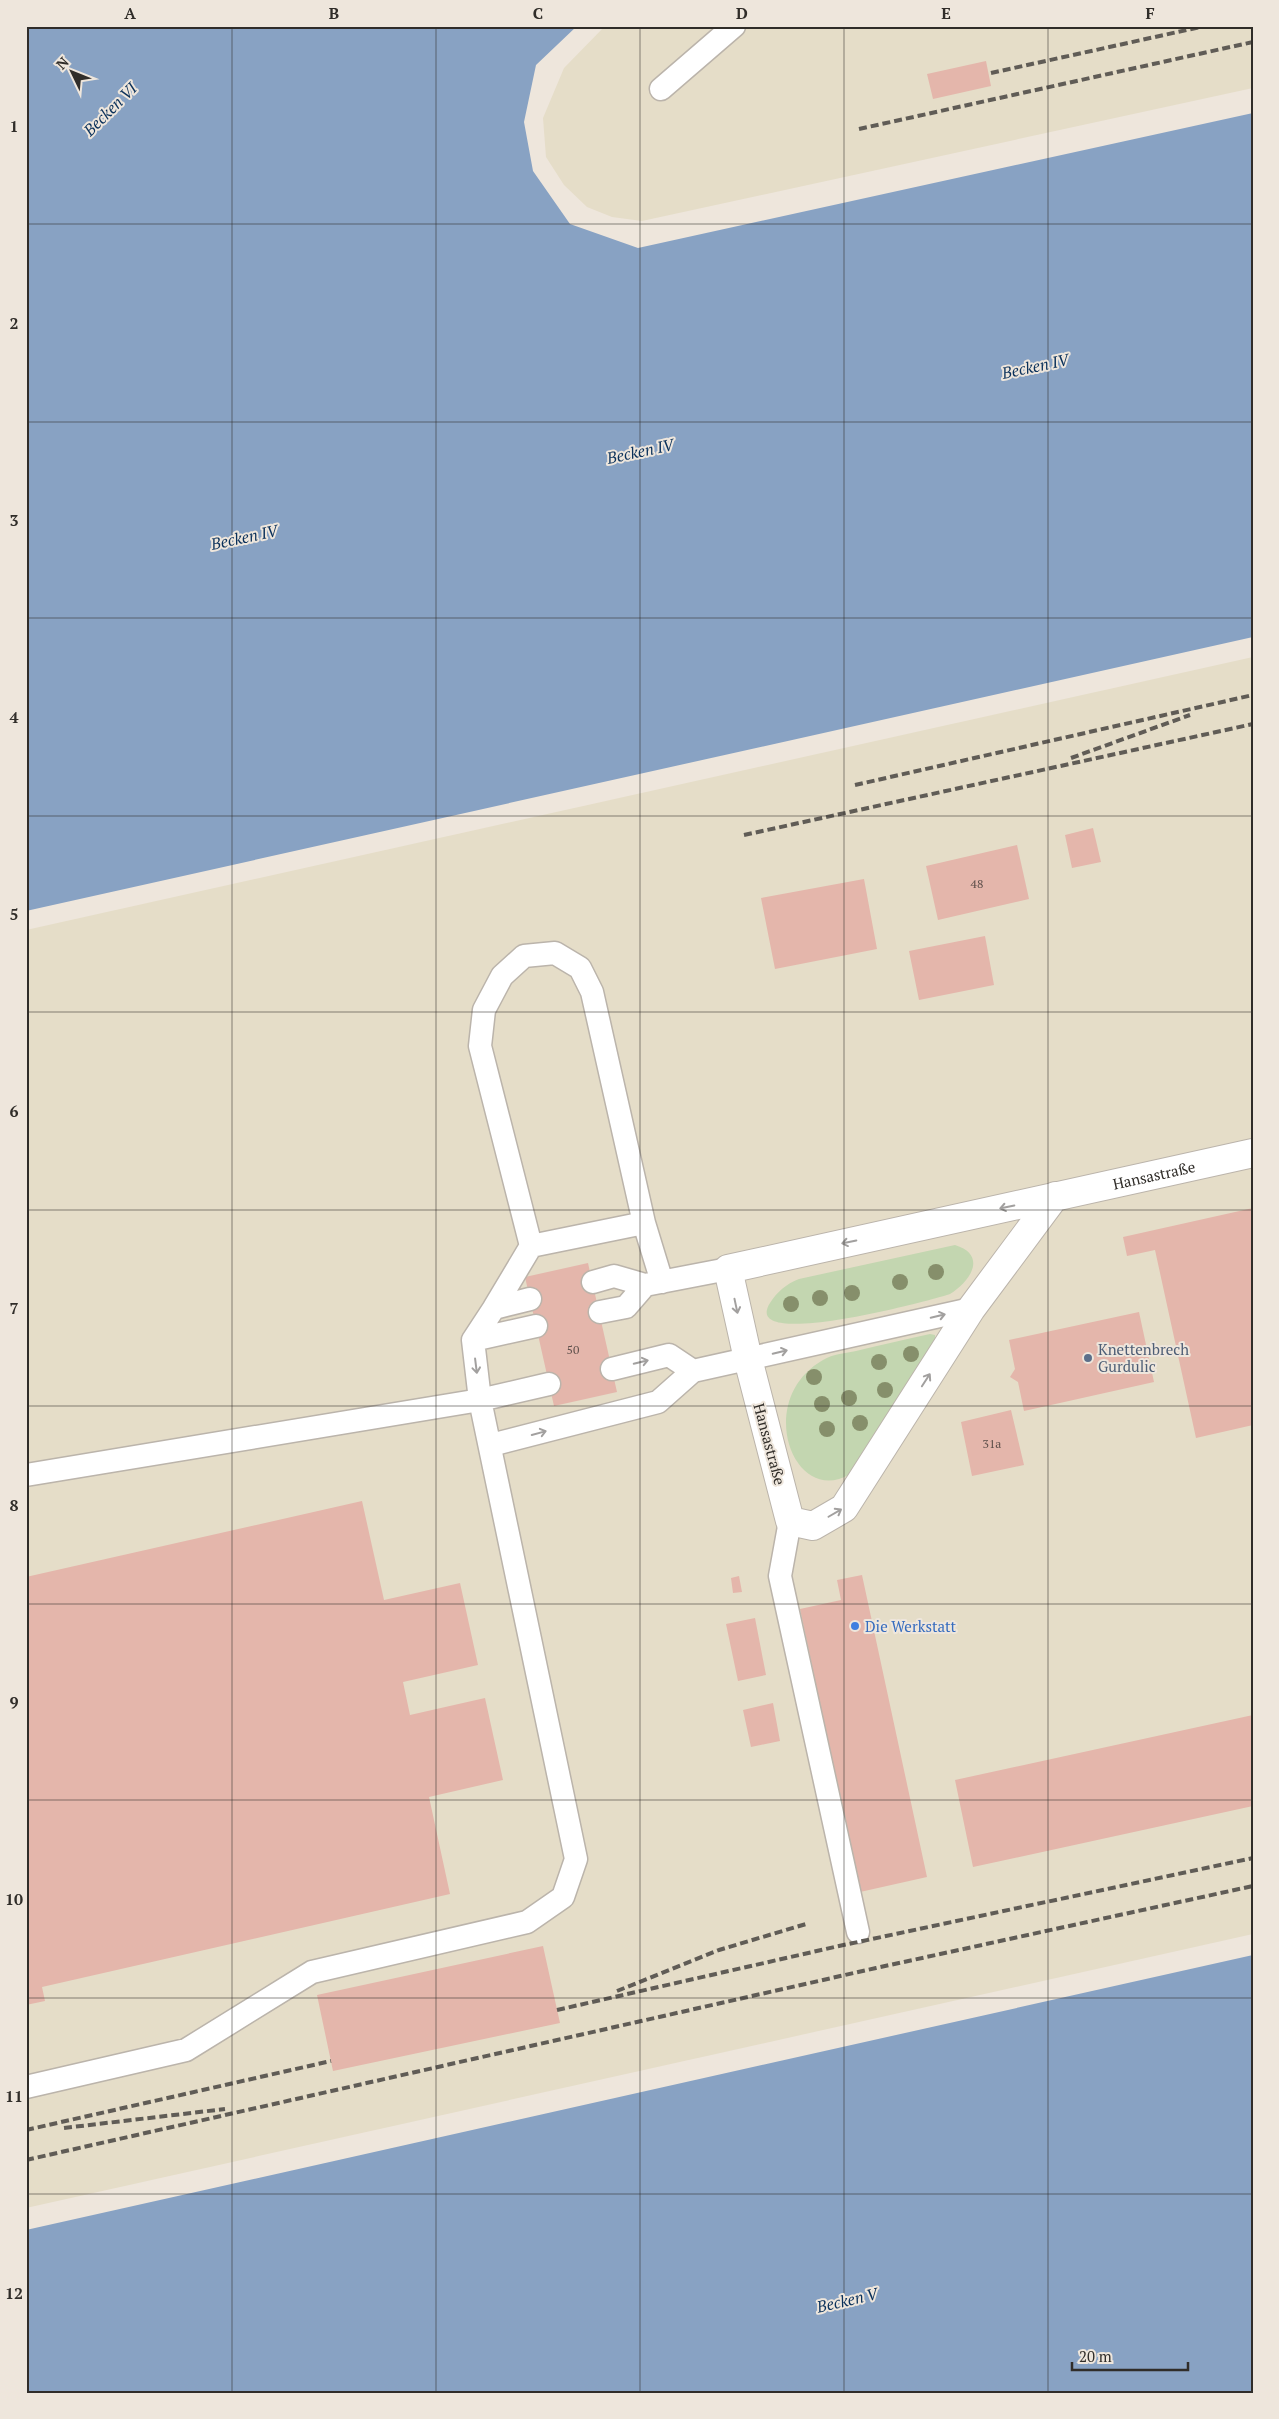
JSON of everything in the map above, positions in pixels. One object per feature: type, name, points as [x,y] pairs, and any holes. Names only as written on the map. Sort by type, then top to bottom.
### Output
[{"type":"street","name":"Hansastraße","points":[[790,1521],[748,1360],[728,1269],[1253,1153]]},
{"type":"street","points":[[790,1521],[813,1526],[844,1508],[971,1309],[1055,1196]]},
{"type":"lane","points":[[661,89],[734,26]]},
{"type":"lane","points":[[26,2087],[186,2050],[312,1972],[526,1922],[563,1897],[576,1860],[492,1445],[480,1400],[473,1340],[531,1246],[480,1046],[484,1010],[502,976],[524,956],[555,953],[580,968],[592,992],[644,1223],[654,1284]]},
{"type":"lane","points":[[531,1246],[644,1223]]},
{"type":"lane","points":[[593,1282],[614,1276],[654,1284],[728,1269]]},
{"type":"lane","points":[[600,1312],[626,1307],[654,1284]]},
{"type":"lane","points":[[494,1308],[530,1298]]},
{"type":"lane","points":[[492,1445],[658,1402],[693,1371],[971,1309]]},
{"type":"lane","points":[[473,1340],[536,1326]]},
{"type":"lane","points":[[612,1369],[669,1355],[693,1371]]},
{"type":"lane","points":[[26,1475],[480,1400],[549,1384]]},
{"type":"lane","points":[[790,1521],[780,1576],[858,1932]]},
{"type":"shaded area","points":[[605,26],[1253,26],[1253,88],[642,221],[612,217],[587,207],[564,185],[546,157],[543,118],[564,68]]},
{"type":"shaded area","points":[[1253,657],[1253,1934],[26,2208],[26,930]]},
{"type":"green space","points":[[955,1245],[965,1249],[971,1255],[973,1262],[969,1276],[964,1283],[950,1294],[910,1305],[842,1319],[809,1323],[783,1323],[768,1317],[770,1303],[776,1295],[786,1286],[799,1279]]},
{"type":"green space","points":[[930,1334],[935,1335],[935,1341],[850,1474],[830,1481],[812,1476],[798,1463],[789,1445],[786,1423],[790,1399],[802,1378],[823,1360],[831,1356]]},
{"type":"water","points":[[26,26],[577,26],[536,65],[524,122],[533,171],[570,224],[638,248],[1253,113],[1253,637],[26,911]]},
{"type":"water","name":"Becken V","points":[[1253,1955],[1253,2393],[26,2393],[26,2230]]},
{"type":"building","points":[[986,61],[991,86],[933,99],[927,74]]},
{"type":"building","points":[[1093,828],[1101,862],[1072,868],[1065,835]]},
{"type":"building","points":[[1017,845],[1029,899],[938,920],[926,866]]},
{"type":"building","points":[[864,879],[877,949],[775,969],[761,898]]},
{"type":"building","points":[[985,936],[994,985],[919,1000],[909,951]]},
{"type":"building","points":[[1253,1208],[1253,1425],[1196,1438],[1155,1250],[1127,1256],[1123,1237]]},
{"type":"building","points":[[588,1263],[617,1392],[554,1406],[525,1277]]},
{"type":"building","points":[[1139,1312],[1154,1382],[1024,1411],[1018,1382],[1010,1377],[1015,1369],[1009,1340]]},
{"type":"building","points":[[1011,1410],[1024,1465],[972,1476],[961,1422]]},
{"type":"building","points":[[362,1501],[384,1600],[460,1583],[478,1665],[403,1682],[410,1715],[485,1698],[503,1780],[429,1797],[450,1894],[42,1987],[45,2001],[26,2005],[26,1577]]},
{"type":"building","points":[[862,1575],[927,1877],[860,1892],[800,1609],[841,1600],[837,1580]]},
{"type":"building","points":[[739,1576],[742,1592],[733,1593],[731,1578]]},
{"type":"building","points":[[755,1618],[766,1675],[738,1681],[726,1624]]},
{"type":"building","points":[[773,1703],[780,1741],[751,1747],[743,1710]]},
{"type":"building","points":[[1253,1715],[1253,1806],[973,1867],[955,1780]]},
{"type":"building","points":[[543,1946],[560,2023],[333,2071],[317,1995]]},
{"type":"railway","points":[[991,73],[1205,26]]},
{"type":"railway","points":[[859,129],[1253,42]]},
{"type":"railway","points":[[855,785],[1253,695]]},
{"type":"railway","points":[[1071,758],[1190,715]]},
{"type":"railway","points":[[744,835],[1253,724]]},
{"type":"railway","points":[[557,2010],[839,1946],[1253,1858]]},
{"type":"railway","points":[[26,2160],[876,1968],[1253,1886]]},
{"type":"railway","points":[[617,1991],[719,1950],[806,1924]]},
{"type":"railway","points":[[26,2130],[331,2061]]},
{"type":"railway","points":[[64,2128],[225,2109]]},
{"type":"place","name":"Knettenbrech Gurdulic","points":[[1088,1358]]},
{"type":"place","name":"Die Werkstatt","points":[[855,1626]]},
{"type":"water label","name":"Becken VI","points":[[110,109]]},
{"type":"water label","name":"Becken IV","points":[[1035,366]]},
{"type":"water label","name":"Becken IV","points":[[640,451]]},
{"type":"water label","name":"Becken IV","points":[[244,537]]}]
